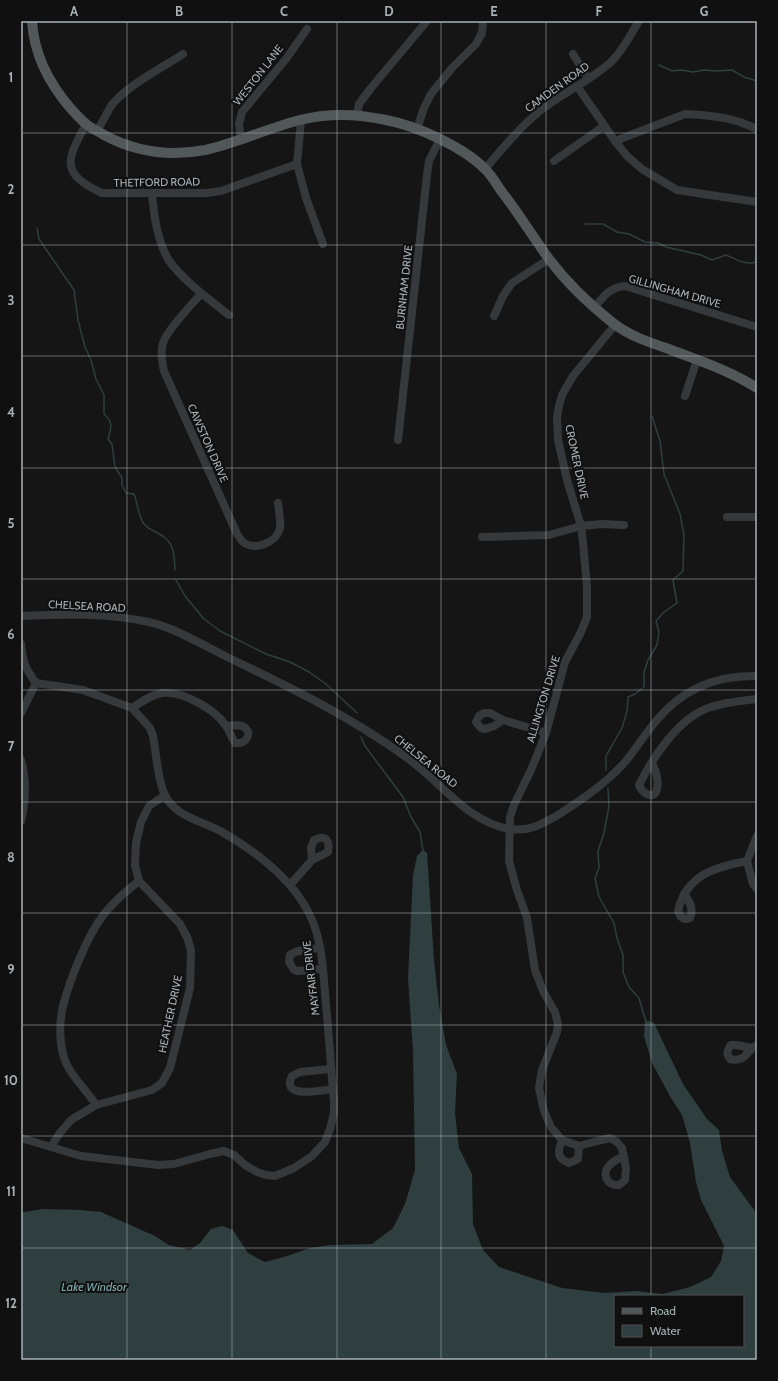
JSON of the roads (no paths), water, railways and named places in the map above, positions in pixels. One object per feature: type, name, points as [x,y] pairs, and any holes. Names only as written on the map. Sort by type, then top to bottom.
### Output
[{"type":"main road","points":[[32,21],[42,66],[50,81],[66,103],[86,124],[121,144],[142,150],[168,153],[203,150],[301,120],[341,115],[387,120],[417,129],[440,139],[463,152],[486,169],[549,259],[574,290],[615,325],[641,339],[727,372],[757,388]]},
{"type":"street","points":[[357,116],[359,104],[427,21]]},
{"type":"street","points":[[417,129],[424,108],[431,94],[452,68],[476,44],[482,33],[483,21]]},
{"type":"street","name":"CAMDEN ROAD","points":[[486,169],[514,135],[541,110],[611,61],[624,46],[639,21]]},
{"type":"street","name":"WESTON LANE","points":[[241,139],[239,124],[242,112],[286,59],[307,29]]},
{"type":"street","points":[[97,131],[111,106],[118,98],[183,54]]},
{"type":"street","points":[[573,54],[588,78]]},
{"type":"street","points":[[577,86],[615,141],[634,163],[664,183],[677,190],[757,202]]},
{"type":"street","points":[[615,141],[685,114],[725,118],[757,129]]},
{"type":"street","points":[[301,120],[296,164],[306,198],[323,244]]},
{"type":"street","name":"THETFORD ROAD","points":[[86,124],[71,154],[70,164],[74,174],[80,181],[88,187],[102,193],[207,193],[220,191],[296,164]]},
{"type":"street","points":[[554,161],[604,126]]},
{"type":"street","name":"BURNHAM DRIVE","points":[[398,440],[427,175],[429,161],[440,139]]},
{"type":"street","points":[[152,194],[154,216],[168,259],[201,294],[229,315]]},
{"type":"street","points":[[494,316],[503,296],[512,283],[549,259]]},
{"type":"street","name":"GILLINGHAM DRIVE","points":[[594,308],[606,293],[619,286],[625,286],[757,327]]},
{"type":"street","name":"CAWSTON DRIVE","points":[[201,294],[163,342],[162,351],[164,371],[237,534],[242,542],[250,545],[265,545],[275,538],[280,528],[278,503]]},
{"type":"street","name":"CROMER DRIVE","points":[[581,526],[567,480],[558,440],[557,417],[562,395],[572,376],[615,325]]},
{"type":"street","points":[[686,396],[697,360]]},
{"type":"street","points":[[727,517],[757,517]]},
{"type":"street","points":[[482,537],[549,535],[581,526],[602,524],[624,525]]},
{"type":"street","name":"ALLINGTON DRIVE","points":[[562,1140],[551,1127],[544,1111],[539,1088],[542,1070],[557,1032],[558,1024],[555,1012],[543,991],[536,970],[527,918],[516,890],[509,861],[509,829],[510,817],[514,805],[531,770],[546,733],[565,662],[587,617],[587,587],[581,526]]},
{"type":"street","name":"CHELSEA ROAD","points":[[21,616],[113,616],[151,622],[183,635],[286,686],[353,723],[408,758],[469,811],[488,823],[509,829],[519,830],[535,828],[602,784],[625,762],[656,720],[673,702],[696,688],[718,679],[741,676],[757,676]]},
{"type":"street","points":[[21,644],[22,658],[26,670],[36,683],[83,690],[132,708],[150,728],[153,736],[164,795],[149,806],[141,822],[136,843],[135,865],[139,880],[103,915],[79,960],[63,1007],[60,1031],[61,1047],[66,1063],[96,1105]]},
{"type":"street","points":[[21,713],[36,683]]},
{"type":"street","points":[[132,708],[153,696],[162,693],[176,694],[190,698],[205,706],[226,726]]},
{"type":"street","points":[[652,763],[662,747],[678,728],[696,714],[721,704],[757,699]]},
{"type":"street","points":[[503,720],[546,733]]},
{"type":"street","points":[[21,760],[24,770],[26,790],[21,821]]},
{"type":"street","name":"MAYFAIR DRIVE","points":[[21,1138],[81,1156],[158,1165],[174,1164],[224,1151],[257,1172],[275,1176],[294,1168],[312,1156],[325,1142],[334,1113],[332,1069],[320,948],[313,920],[290,885],[267,863],[222,832],[175,809],[164,795]]},
{"type":"street","points":[[757,836],[747,861],[753,884],[757,890]]},
{"type":"street","points":[[290,885],[312,860]]},
{"type":"street","points":[[684,894],[694,881],[706,872],[724,865],[747,861]]},
{"type":"street","name":"HEATHER DRIVE","points":[[51,1147],[71,1120],[96,1105],[152,1090],[162,1083],[170,1068],[190,988],[191,950],[180,924],[139,880]]},
{"type":"street","points":[[320,948],[297,951],[290,955],[289,962],[294,970],[297,971],[322,969]]},
{"type":"street","points":[[332,1069],[300,1072],[292,1076],[290,1084],[294,1091],[302,1092],[333,1089]]},
{"type":"street","points":[[579,1146],[578,1158],[569,1163],[561,1158],[558,1150],[562,1140],[579,1146],[597,1140],[610,1138],[617,1142],[622,1148],[624,1157]]},
{"type":"water","name":"Lake Windsor","points":[[423,850],[427,853],[434,960],[439,1005],[446,1045],[457,1074],[455,1113],[459,1148],[472,1174],[473,1224],[483,1250],[499,1267],[562,1288],[604,1293],[636,1291],[662,1294],[690,1287],[711,1277],[721,1261],[724,1246],[701,1200],[696,1182],[690,1143],[682,1115],[652,1063],[644,1036],[645,1020],[654,1023],[683,1084],[707,1119],[719,1130],[722,1151],[730,1177],[757,1214],[757,1360],[21,1360],[21,1213],[43,1209],[101,1212],[155,1236],[169,1245],[190,1250],[200,1243],[211,1229],[222,1226],[233,1230],[248,1253],[265,1262],[310,1248],[330,1245],[372,1244],[393,1228],[405,1204],[415,1170],[413,1052],[408,978],[413,875],[417,856]]},
{"type":"waterway","points":[[659,65],[672,71],[681,70],[693,72],[704,70],[732,70],[744,77],[757,81]]},
{"type":"waterway","points":[[585,224],[603,224],[617,232],[629,234],[645,242],[658,243],[666,247],[701,255],[712,260],[726,255],[745,262],[757,262]]},
{"type":"waterway","points":[[37,228],[39,239],[74,290],[78,320],[85,347],[91,360],[96,379],[104,395],[104,414],[109,420],[111,426],[108,439],[112,444],[115,467],[122,478],[122,485],[126,493],[134,494],[140,517],[144,524],[163,536],[171,545],[175,570]]},
{"type":"waterway","points":[[606,770],[606,756],[622,728],[627,711],[628,697],[644,687],[644,672],[648,660],[657,645],[659,632],[656,621],[664,612],[677,603],[673,580],[683,571],[684,535],[680,514],[664,474],[660,441],[652,416]]},
{"type":"waterway","points":[[176,580],[185,596],[203,618],[220,631],[266,654],[290,662],[309,672],[326,684],[357,713]]},
{"type":"waterway","points":[[361,737],[365,746],[403,797],[411,817],[420,832],[423,851]]},
{"type":"waterway","points":[[608,788],[609,806],[604,833],[598,851],[599,868],[595,878],[599,897],[614,923],[623,955],[623,972],[629,987],[639,998],[646,1022]]}]
